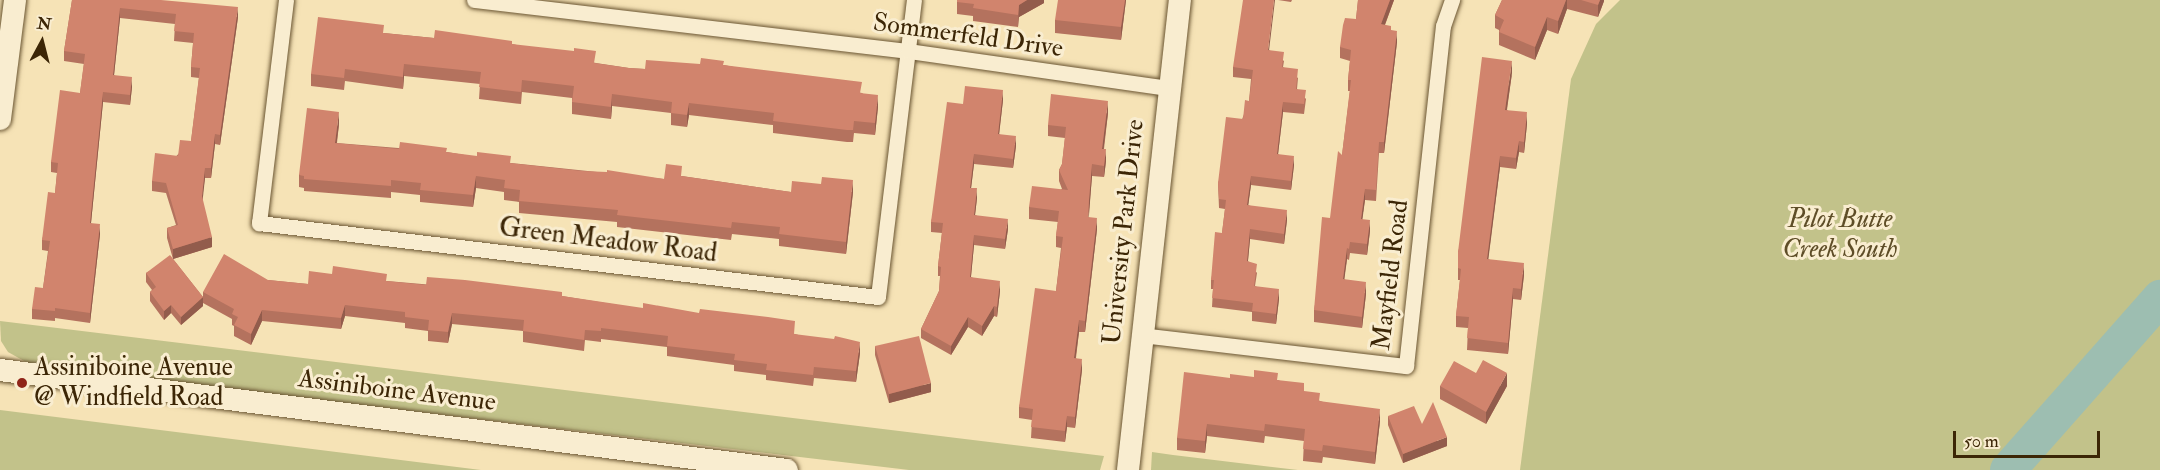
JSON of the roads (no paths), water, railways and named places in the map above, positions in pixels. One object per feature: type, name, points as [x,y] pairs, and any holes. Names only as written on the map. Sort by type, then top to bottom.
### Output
[{"type":"street","points":[[0,119],[15,0]]},
{"type":"street","name":"Green Meadow Road","points":[[286,0],[259,223],[878,297],[914,0]]},
{"type":"street","name":"Sommerfeld Drive","points":[[474,0],[908,51],[1169,87]]},
{"type":"street","name":"University Park Drive","points":[[1128,470],[1141,335],[1180,0]]},
{"type":"street","name":"Mayfield Road","points":[[1141,335],[1406,366],[1443,26],[1452,0]]},
{"type":"street","name":"Assiniboine Avenue","points":[[0,370],[787,470]]},
{"type":"waterway","points":[[2008,470],[2160,298]]},
{"type":"place","name":"Assiniboine Avenue @ Windfield Road","points":[[22,383]]},
{"type":"park label","name":"Pilot Butte Creek South","points":[[1840,235]]}]
